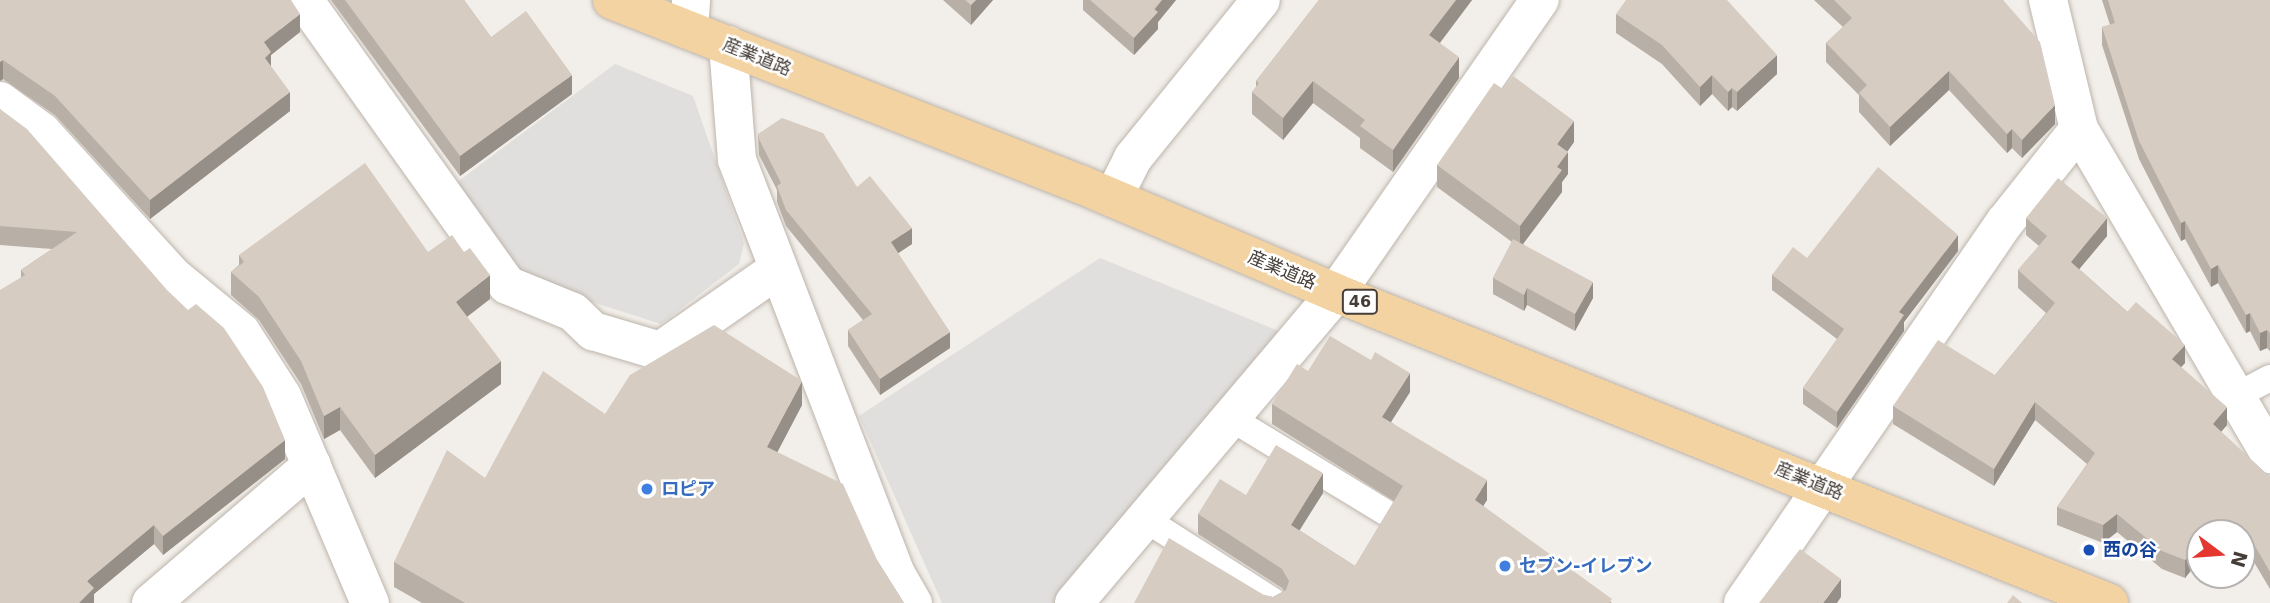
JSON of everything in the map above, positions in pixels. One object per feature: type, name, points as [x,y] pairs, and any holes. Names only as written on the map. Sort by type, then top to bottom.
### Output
[{"type":"main road","name":"産業道路","points":[[612,0],[690,15],[728,46],[1113,198],[1336,293],[2109,603]]},
{"type":"street","points":[[304,0],[507,285],[573,312],[593,331],[660,351],[778,268]]},
{"type":"street","points":[[1113,198],[1133,158],[1261,0]]},
{"type":"street","points":[[1074,603],[1336,293],[1540,0]]},
{"type":"street","points":[[2049,0],[2079,129],[2270,454]]},
{"type":"street","points":[[728,46],[737,160],[896,574],[913,603]]},
{"type":"street","points":[[0,101],[42,132],[174,277],[241,332],[282,396],[370,603]]},
{"type":"street","points":[[1743,603],[1820,485],[2005,222],[2079,129]]},
{"type":"street","points":[[151,603],[312,465]]},
{"type":"lane","points":[[2236,396],[2270,377]]},
{"type":"lane","points":[[1232,419],[1385,512]]},
{"type":"lane","points":[[1145,519],[1273,601]]},
{"type":"shaded area","points":[[615,64],[693,96],[744,243],[739,264],[661,324],[564,293],[514,271],[452,186]]},
{"type":"shaded area","points":[[1100,258],[1286,334],[1056,603],[942,603],[859,416]]},
{"type":"building","points":[[0,0],[291,0],[300,14],[264,42],[271,52],[265,58],[290,92],[150,200],[55,96],[3,60],[0,62]]},
{"type":"building","points":[[345,0],[464,0],[491,37],[526,11],[572,75],[460,156]]},
{"type":"building","points":[[1090,0],[1162,0],[1154,9],[1158,12],[1134,38]]},
{"type":"building","points":[[1319,0],[1456,0],[1429,35],[1459,57],[1393,150],[1360,126],[1365,120],[1313,81],[1283,118],[1252,92],[1259,83],[1256,81]]},
{"type":"building","points":[[1626,0],[1727,0],[1777,55],[1737,92],[1732,88],[1728,92],[1712,75],[1700,87],[1662,45],[1616,14]]},
{"type":"building","points":[[1834,0],[2003,0],[2040,42],[2055,105],[2022,140],[2012,129],[2007,134],[1949,71],[1890,127],[1859,93],[1867,85],[1826,43],[1852,18]]},
{"type":"building","points":[[2108,0],[2270,0],[2270,333],[2267,330],[2260,333],[2250,313],[2246,315],[2218,265],[2211,269],[2185,221],[2181,223],[2139,141],[2102,27],[2115,23]]},
{"type":"building","points":[[1513,76],[1574,121],[1557,144],[1568,152],[1557,167],[1562,170],[1520,226],[1437,165],[1494,83],[1503,89]]},
{"type":"building","points":[[0,109],[27,129],[167,290],[188,310],[196,304],[224,328],[263,387],[285,440],[163,536],[154,525],[87,581],[94,588],[79,603],[0,603],[0,290],[25,275],[21,270],[77,232],[0,226]]},
{"type":"building","points":[[782,118],[823,133],[857,187],[870,176],[912,228],[891,242],[950,332],[880,379],[848,330],[872,314],[786,210],[777,186],[781,183],[759,139],[758,134]]},
{"type":"building","points":[[365,163],[428,252],[452,235],[464,252],[470,248],[490,275],[456,302],[501,361],[375,455],[340,407],[324,416],[301,361],[259,297],[231,272],[244,262],[239,255]]},
{"type":"building","points":[[1878,167],[1958,235],[1899,312],[1904,315],[1837,412],[1803,388],[1844,329],[1772,275],[1793,247],[1807,258]]},
{"type":"building","points":[[2058,178],[2107,218],[2071,262],[2127,312],[2136,302],[2185,345],[2172,359],[2227,407],[2213,424],[2270,477],[2270,572],[2256,548],[2256,519],[2186,519],[2185,560],[2162,551],[2117,514],[2103,525],[2057,507],[2095,453],[2035,402],[1994,469],[1893,406],[1938,340],[1995,375],[2055,303],[2018,270],[2047,236],[2026,218]]},
{"type":"building","points":[[1513,239],[1593,282],[1575,314],[1527,288],[1524,295],[1493,278]]},
{"type":"building","name":"ロピア","points":[[714,325],[802,381],[767,447],[843,484],[877,560],[904,603],[465,603],[394,562],[447,450],[485,478],[543,371],[605,414],[630,375]]},
{"type":"building","points":[[1330,336],[1371,360],[1375,352],[1410,373],[1382,417],[1487,480],[1475,500],[1612,599],[1609,603],[1134,603],[1169,538],[1264,595],[1273,597],[1286,590],[1289,581],[1282,569],[1198,514],[1220,479],[1246,495],[1276,445],[1323,473],[1291,525],[1355,566],[1403,486],[1272,404],[1297,364],[1308,371]]},
{"type":"building","points":[[1800,549],[1841,579],[1823,603],[1759,603]]},
{"type":"building","points":[[2013,595],[2022,603],[2007,603]]},
{"type":"place","name":"ロピア","points":[[647,489]]},
{"type":"place","name":"西の谷","points":[[2089,550]]},
{"type":"place","name":"セブン-イレブン","points":[[1505,566]]}]
